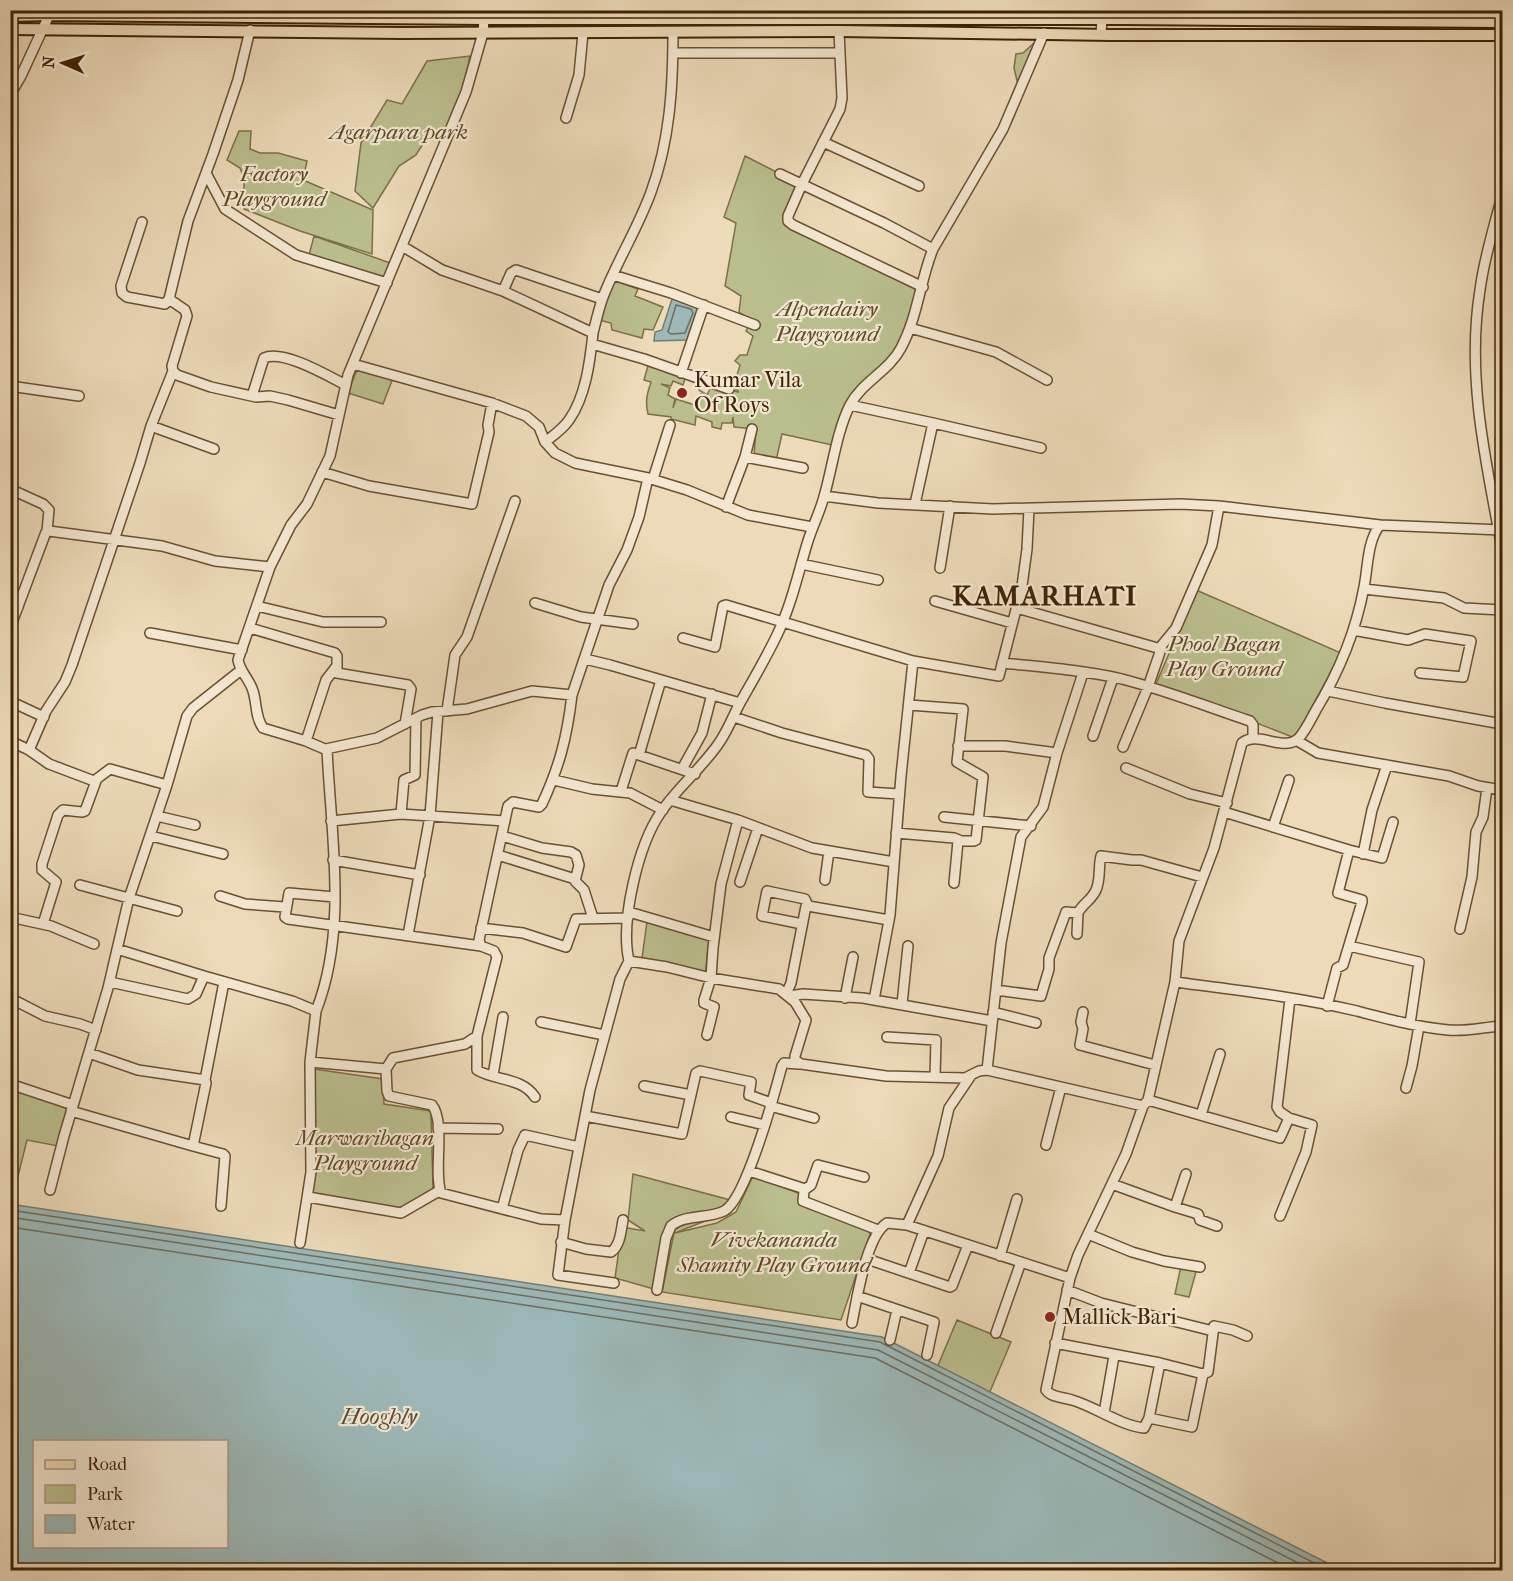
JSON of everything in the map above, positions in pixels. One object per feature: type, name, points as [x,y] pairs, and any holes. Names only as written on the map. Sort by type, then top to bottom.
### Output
[{"type":"main road","points":[[10,16],[50,13],[452,15],[484,19],[521,15],[738,19],[1103,15],[1503,22]]},
{"type":"main road","points":[[737,32],[738,19]]},
{"type":"main road","points":[[10,29],[483,33],[1503,35]]},
{"type":"street","points":[[10,95],[50,13]]},
{"type":"street","points":[[1101,34],[1103,15]]},
{"type":"street","points":[[484,19],[483,33],[466,92],[448,140],[353,364],[330,456],[307,504],[291,525],[270,567],[238,660],[253,690],[259,722],[263,728],[326,749],[368,741],[416,718],[442,711],[476,708],[528,692],[572,695]]},
{"type":"street","points":[[142,222],[121,286],[122,293],[128,297],[165,304],[169,299],[188,221],[238,80],[250,30]]},
{"type":"street","points":[[545,442],[561,429],[574,411],[583,387],[593,333],[603,299],[644,209],[660,160],[668,126],[673,32]]},
{"type":"street","points":[[839,32],[841,105],[788,216],[790,223],[923,286]]},
{"type":"street","points":[[566,118],[579,75],[584,33]]},
{"type":"street","points":[[614,1283],[558,1275],[561,1242],[585,1116],[604,1035],[620,979],[629,961],[628,915],[634,879],[640,860],[651,830],[663,810],[695,774],[719,742],[768,654],[782,623],[824,496],[850,405],[896,357],[910,328],[923,286],[927,262],[1003,129],[1044,33]]},
{"type":"street","points":[[673,53],[839,52]]},
{"type":"street","points":[[824,142],[919,186]]},
{"type":"street","points":[[206,173],[225,209],[297,255],[387,283]]},
{"type":"street","points":[[780,174],[933,249]]},
{"type":"street","points":[[1503,196],[1480,290],[1476,370],[1477,399],[1486,466],[1503,548]]},
{"type":"street","points":[[402,246],[442,270],[503,291],[593,333]]},
{"type":"street","points":[[503,291],[511,273],[516,270],[603,299]]},
{"type":"street","points":[[613,275],[671,293],[755,325]]},
{"type":"street","points":[[29,750],[72,665],[151,426],[173,371],[172,366],[187,316],[185,310],[169,299]]},
{"type":"street","points":[[681,373],[704,305]]},
{"type":"street","points":[[910,328],[996,352],[1047,380]]},
{"type":"street","points":[[592,344],[644,359],[729,389]]},
{"type":"street","points":[[252,396],[264,358],[273,355],[307,366],[346,385]]},
{"type":"street","points":[[353,364],[492,403],[533,420],[539,427],[545,442],[555,453],[575,463],[651,478],[748,515],[812,527]]},
{"type":"street","points":[[173,371],[177,375],[211,387],[252,396],[270,396],[339,415]]},
{"type":"street","points":[[10,386],[79,396]]},
{"type":"street","points":[[322,472],[404,494],[472,504],[489,432],[492,403]]},
{"type":"street","points":[[850,405],[1041,448]]},
{"type":"street","points":[[915,504],[933,423]]},
{"type":"street","points":[[481,946],[479,940],[481,928],[508,806],[512,802],[542,806],[554,780],[567,733],[572,695],[596,620],[639,517],[670,425]]},
{"type":"street","points":[[151,426],[214,449]]},
{"type":"street","points":[[726,507],[745,457],[752,429]]},
{"type":"street","points":[[745,457],[803,468]]},
{"type":"street","points":[[10,489],[43,504],[49,510],[47,531],[10,628]]},
{"type":"street","points":[[824,496],[872,502],[1029,509],[1171,504],[1219,506],[1380,525],[1501,530]]},
{"type":"street","points":[[408,935],[430,816],[442,711],[455,655],[467,637],[515,501]]},
{"type":"street","points":[[940,568],[950,506]]},
{"type":"street","points":[[1123,747],[1161,653],[1162,645],[1176,628],[1212,545],[1219,506]]},
{"type":"street","points":[[684,638],[716,647],[725,605],[914,661],[1000,675],[1017,608],[1027,549],[1029,509]]},
{"type":"street","points":[[1160,1363],[1149,1418],[1146,1426],[1141,1428],[1071,1399],[1047,1392],[1046,1387],[1070,1278],[1078,1255],[1135,1132],[1145,1103],[1175,981],[1179,940],[1214,848],[1242,743],[1253,739],[1285,743],[1296,740],[1328,691],[1353,630],[1364,589],[1373,539],[1380,525]]},
{"type":"street","points":[[47,531],[114,538],[162,546],[215,561],[270,567]]},
{"type":"street","points":[[801,564],[878,580]]},
{"type":"street","points":[[1364,589],[1444,598],[1464,609],[1503,610]]},
{"type":"street","points":[[935,601],[1012,623]]},
{"type":"street","points":[[535,603],[570,615],[633,624]]},
{"type":"street","points":[[257,606],[323,622],[381,622]]},
{"type":"street","points":[[1017,608],[1161,649]]},
{"type":"street","points":[[250,628],[335,653],[337,673],[408,685],[411,689],[405,724]]},
{"type":"street","points":[[1353,630],[1408,640],[1425,634],[1471,641],[1463,677],[1420,673]]},
{"type":"street","points":[[150,633],[242,650]]},
{"type":"street","points":[[585,659],[740,703]]},
{"type":"street","points":[[874,1000],[889,920],[899,794],[914,661]]},
{"type":"street","points":[[1002,663],[1083,673],[1148,687],[1250,721],[1253,725],[1253,739]]},
{"type":"street","points":[[306,741],[326,680],[336,667]]},
{"type":"street","points":[[50,1190],[110,982],[129,898],[151,836],[187,716],[241,670]]},
{"type":"street","points":[[987,1070],[1001,943],[1021,837],[1043,807],[1057,753],[1083,673]]},
{"type":"street","points":[[1093,736],[1113,678]]},
{"type":"street","points":[[639,754],[661,680]]},
{"type":"street","points":[[1328,691],[1503,724]]},
{"type":"street","points":[[681,769],[702,733],[712,694]]},
{"type":"street","points":[[10,706],[16,704],[44,717]]},
{"type":"street","points":[[896,833],[975,841],[983,777],[958,764],[958,746],[964,710],[962,708],[909,705]]},
{"type":"street","points":[[734,717],[782,733],[866,755],[869,759],[868,792],[899,794]]},
{"type":"street","points":[[401,814],[404,780],[415,775],[416,718]]},
{"type":"street","points":[[1296,740],[1318,753],[1449,776],[1487,788],[1503,790]]},
{"type":"street","points":[[10,741],[29,750],[49,764],[96,781]]},
{"type":"street","points":[[958,746],[1005,746],[1057,753]]},
{"type":"street","points":[[300,1243],[308,1197],[312,1145],[310,1062],[316,1011],[328,978],[334,947],[335,897],[326,749]]},
{"type":"street","points":[[621,791],[631,754],[639,754],[695,774]]},
{"type":"street","points":[[1363,854],[1372,810],[1387,765]]},
{"type":"street","points":[[1126,768],[1273,827],[1363,854],[1383,857],[1393,822]]},
{"type":"street","points":[[43,924],[56,882],[42,870],[42,866],[58,815],[63,810],[85,811],[96,781],[110,769],[167,785]]},
{"type":"street","points":[[554,780],[592,789],[621,791],[641,798],[663,810]]},
{"type":"street","points":[[1273,827],[1289,780]]},
{"type":"street","points":[[1460,929],[1472,877],[1476,832],[1483,817],[1487,788]]},
{"type":"street","points":[[670,800],[738,820],[812,848],[894,862]]},
{"type":"street","points":[[331,821],[401,814],[505,821]]},
{"type":"street","points":[[157,816],[195,825]]},
{"type":"street","points":[[944,817],[1031,826]]},
{"type":"street","points":[[707,1035],[714,1007],[704,1002],[711,978],[721,884],[738,820]]},
{"type":"street","points":[[740,882],[758,828]]},
{"type":"street","points":[[151,836],[224,854]]},
{"type":"street","points":[[502,836],[542,848],[574,854],[578,858],[579,865],[575,879]]},
{"type":"street","points":[[954,883],[959,840]]},
{"type":"street","points":[[1327,1006],[1337,968],[1343,965],[1362,902],[1362,900],[1338,893],[1349,850]]},
{"type":"street","points":[[825,880],[829,851]]},
{"type":"street","points":[[498,855],[575,879],[584,890],[593,918]]},
{"type":"street","points":[[1077,934],[1078,913],[1097,887],[1102,855],[1132,861],[1141,860],[1202,877]]},
{"type":"street","points":[[333,860],[420,875]]},
{"type":"street","points":[[80,885],[177,911]]},
{"type":"street","points":[[787,995],[806,906],[805,899],[766,891],[762,916],[802,924]]},
{"type":"street","points":[[335,897],[289,893],[285,915],[288,919],[481,946],[494,951],[497,957],[477,1036],[477,1070],[518,1083],[535,1097]]},
{"type":"street","points":[[220,896],[245,903],[285,907]]},
{"type":"street","points":[[806,906],[889,920]]},
{"type":"street","points":[[996,990],[1041,996],[1049,969],[1049,958],[1066,912],[1078,913]]},
{"type":"street","points":[[481,928],[524,933],[566,947],[574,920],[628,915],[714,937]]},
{"type":"street","points":[[10,917],[43,924],[94,945]]},
{"type":"street","points":[[902,1005],[908,946]]},
{"type":"street","points":[[1349,946],[1419,963],[1406,1088]]},
{"type":"street","points":[[117,948],[292,1001],[316,1011]]},
{"type":"street","points":[[845,998],[853,957]]},
{"type":"street","points":[[629,961],[773,988],[787,995],[795,1002],[806,1020],[795,1056],[799,1064]]},
{"type":"street","points":[[110,982],[188,999],[196,994],[204,976]]},
{"type":"street","points":[[1175,981],[1290,999],[1449,1030],[1503,1026]]},
{"type":"street","points":[[194,1146],[224,982]]},
{"type":"street","points":[[787,995],[874,1000],[1036,1023]]},
{"type":"street","points":[[10,998],[45,1016],[96,1030]]},
{"type":"street","points":[[1281,1216],[1313,1128],[1311,1125],[1289,1118],[1277,1107],[1290,999]]},
{"type":"street","points":[[1083,1012],[1080,1046],[1155,1065]]},
{"type":"street","points":[[493,1076],[503,1017]]},
{"type":"street","points":[[541,1022],[604,1035]]},
{"type":"street","points":[[439,1191],[436,1110],[432,1105],[389,1096],[386,1069],[393,1058],[465,1044],[477,1036]]},
{"type":"street","points":[[887,1037],[936,1040],[935,1076]]},
{"type":"street","points":[[89,1053],[138,1070],[205,1080]]},
{"type":"street","points":[[1201,1115],[1220,1054]]},
{"type":"street","points":[[310,1062],[386,1069]]},
{"type":"street","points":[[657,1290],[666,1238],[671,1226],[684,1220],[727,1209],[749,1171],[783,1064],[799,1064],[886,1076],[970,1077]]},
{"type":"street","points":[[907,1225],[938,1156],[949,1108],[970,1077],[979,1071],[987,1070],[1201,1115],[1280,1138],[1289,1118]]},
{"type":"street","points":[[585,1116],[682,1134],[696,1073],[700,1071],[751,1082],[749,1095],[814,1118]]},
{"type":"street","points":[[10,1084],[72,1108],[223,1154],[225,1156],[221,1206]]},
{"type":"street","points":[[644,1086],[691,1095]]},
{"type":"street","points":[[1046,1145],[1061,1087]]},
{"type":"street","points":[[731,1118],[764,1125]]},
{"type":"street","points":[[438,1128],[498,1129]]},
{"type":"street","points":[[502,1209],[518,1150],[525,1135],[579,1147]]},
{"type":"street","points":[[864,1178],[818,1165],[811,1185],[804,1190],[803,1201],[878,1230]]},
{"type":"street","points":[[749,1171],[776,1178],[804,1190]]},
{"type":"street","points":[[1175,1207],[1186,1173]]},
{"type":"street","points":[[1112,1184],[1198,1214],[1200,1220],[1217,1226]]},
{"type":"street","points":[[308,1197],[401,1213],[439,1191]]},
{"type":"street","points":[[439,1191],[442,1194],[541,1219],[565,1220]]},
{"type":"street","points":[[1000,1256],[1017,1199]]},
{"type":"street","points":[[561,1242],[586,1250],[611,1252],[615,1250],[623,1220]]},
{"type":"street","points":[[852,1323],[867,1260],[878,1230],[887,1223],[907,1225],[1070,1278]]},
{"type":"street","points":[[909,1273],[924,1231]]},
{"type":"street","points":[[1088,1234],[1132,1252],[1164,1261],[1200,1267]]},
{"type":"street","points":[[867,1260],[951,1287],[968,1245]]},
{"type":"street","points":[[996,1333],[1021,1262]]},
{"type":"street","points":[[1067,1290],[1101,1303],[1213,1331]]},
{"type":"street","points":[[857,1296],[934,1322],[927,1355]]},
{"type":"street","points":[[890,1340],[897,1310]]},
{"type":"street","points":[[1149,1418],[1192,1427],[1203,1374],[1208,1371],[1213,1331],[1216,1326],[1247,1336]]},
{"type":"street","points":[[1055,1344],[1160,1363],[1203,1374]]},
{"type":"street","points":[[1104,1413],[1114,1356]]},
{"type":"green space","points":[[1034,43],[1039,43],[1020,93],[1014,68],[1016,54],[1023,53]]},
{"type":"green space","name":"Agarpara park","points":[[470,56],[463,92],[450,125],[426,139],[416,155],[399,166],[373,208],[355,191],[361,143],[387,100],[402,104],[427,61]]},
{"type":"green space","name":"Factory Playground","points":[[239,131],[251,131],[250,149],[260,153],[278,153],[307,161],[303,180],[373,210],[372,254],[300,231],[244,209],[244,178],[240,168],[227,160]]},
{"type":"green space","name":"Alpendairy Playground","points":[[745,156],[800,184],[784,220],[919,288],[898,351],[868,380],[832,445],[782,434],[776,461],[754,456],[756,429],[734,427],[733,417],[732,423],[722,423],[721,429],[712,427],[712,422],[696,416],[695,425],[671,419],[671,417],[648,414],[647,398],[651,382],[644,380],[649,362],[686,376],[683,385],[673,381],[671,386],[661,384],[670,388],[668,395],[675,399],[673,408],[676,399],[698,406],[701,394],[707,395],[712,385],[738,392],[733,389],[740,365],[735,361],[740,355],[747,355],[753,336],[746,331],[750,324],[757,324],[739,312],[741,296],[725,286],[736,223],[724,217]]},
{"type":"green space","points":[[314,236],[393,264],[386,283],[309,255]]},
{"type":"green space","points":[[613,280],[638,289],[635,296],[663,307],[653,330],[644,329],[642,338],[612,330],[611,323],[599,320]]},
{"type":"green space","points":[[358,367],[393,378],[383,404],[348,393]]},
{"type":"green space","name":"Phool Bagan Play Ground","points":[[1196,590],[1341,653],[1295,738],[1156,684]]},
{"type":"green space","points":[[647,922],[709,939],[705,975],[642,958]]},
{"type":"green space","name":"Marwaribagan Playground","points":[[314,1069],[383,1079],[384,1104],[431,1111],[433,1190],[400,1209],[313,1193]]},
{"type":"green space","points":[[11,1085],[71,1106],[58,1146],[27,1140],[12,1200],[11,1200]]},
{"type":"green space","name":"Vivekananda Shamity Play Ground","points":[[633,1174],[730,1200],[710,1219],[675,1233],[717,1223],[736,1212],[753,1176],[801,1194],[799,1202],[871,1231],[841,1320],[662,1292],[674,1233],[664,1237],[654,1289],[615,1278],[622,1227],[645,1231],[628,1220]]},
{"type":"green space","points":[[1181,1266],[1197,1268],[1189,1297],[1175,1294]]},
{"type":"green space","points":[[957,1320],[1011,1342],[986,1401],[934,1375]]},
{"type":"water","points":[[673,296],[701,307],[688,340],[654,341],[655,332],[662,330]]},
{"type":"water","name":"Hooghly","points":[[10,1204],[882,1337],[1341,1570],[11,1570]]},
{"type":"waterway","points":[[701,382],[699,390],[707,395]]},
{"type":"place","name":"Kumar Vila Of Roys","points":[[682,393]]},
{"type":"place","name":"Mallick Bari","points":[[1050,1317]]},
{"type":"district","name":"KAMARHATI","points":[[1045,595]]}]
